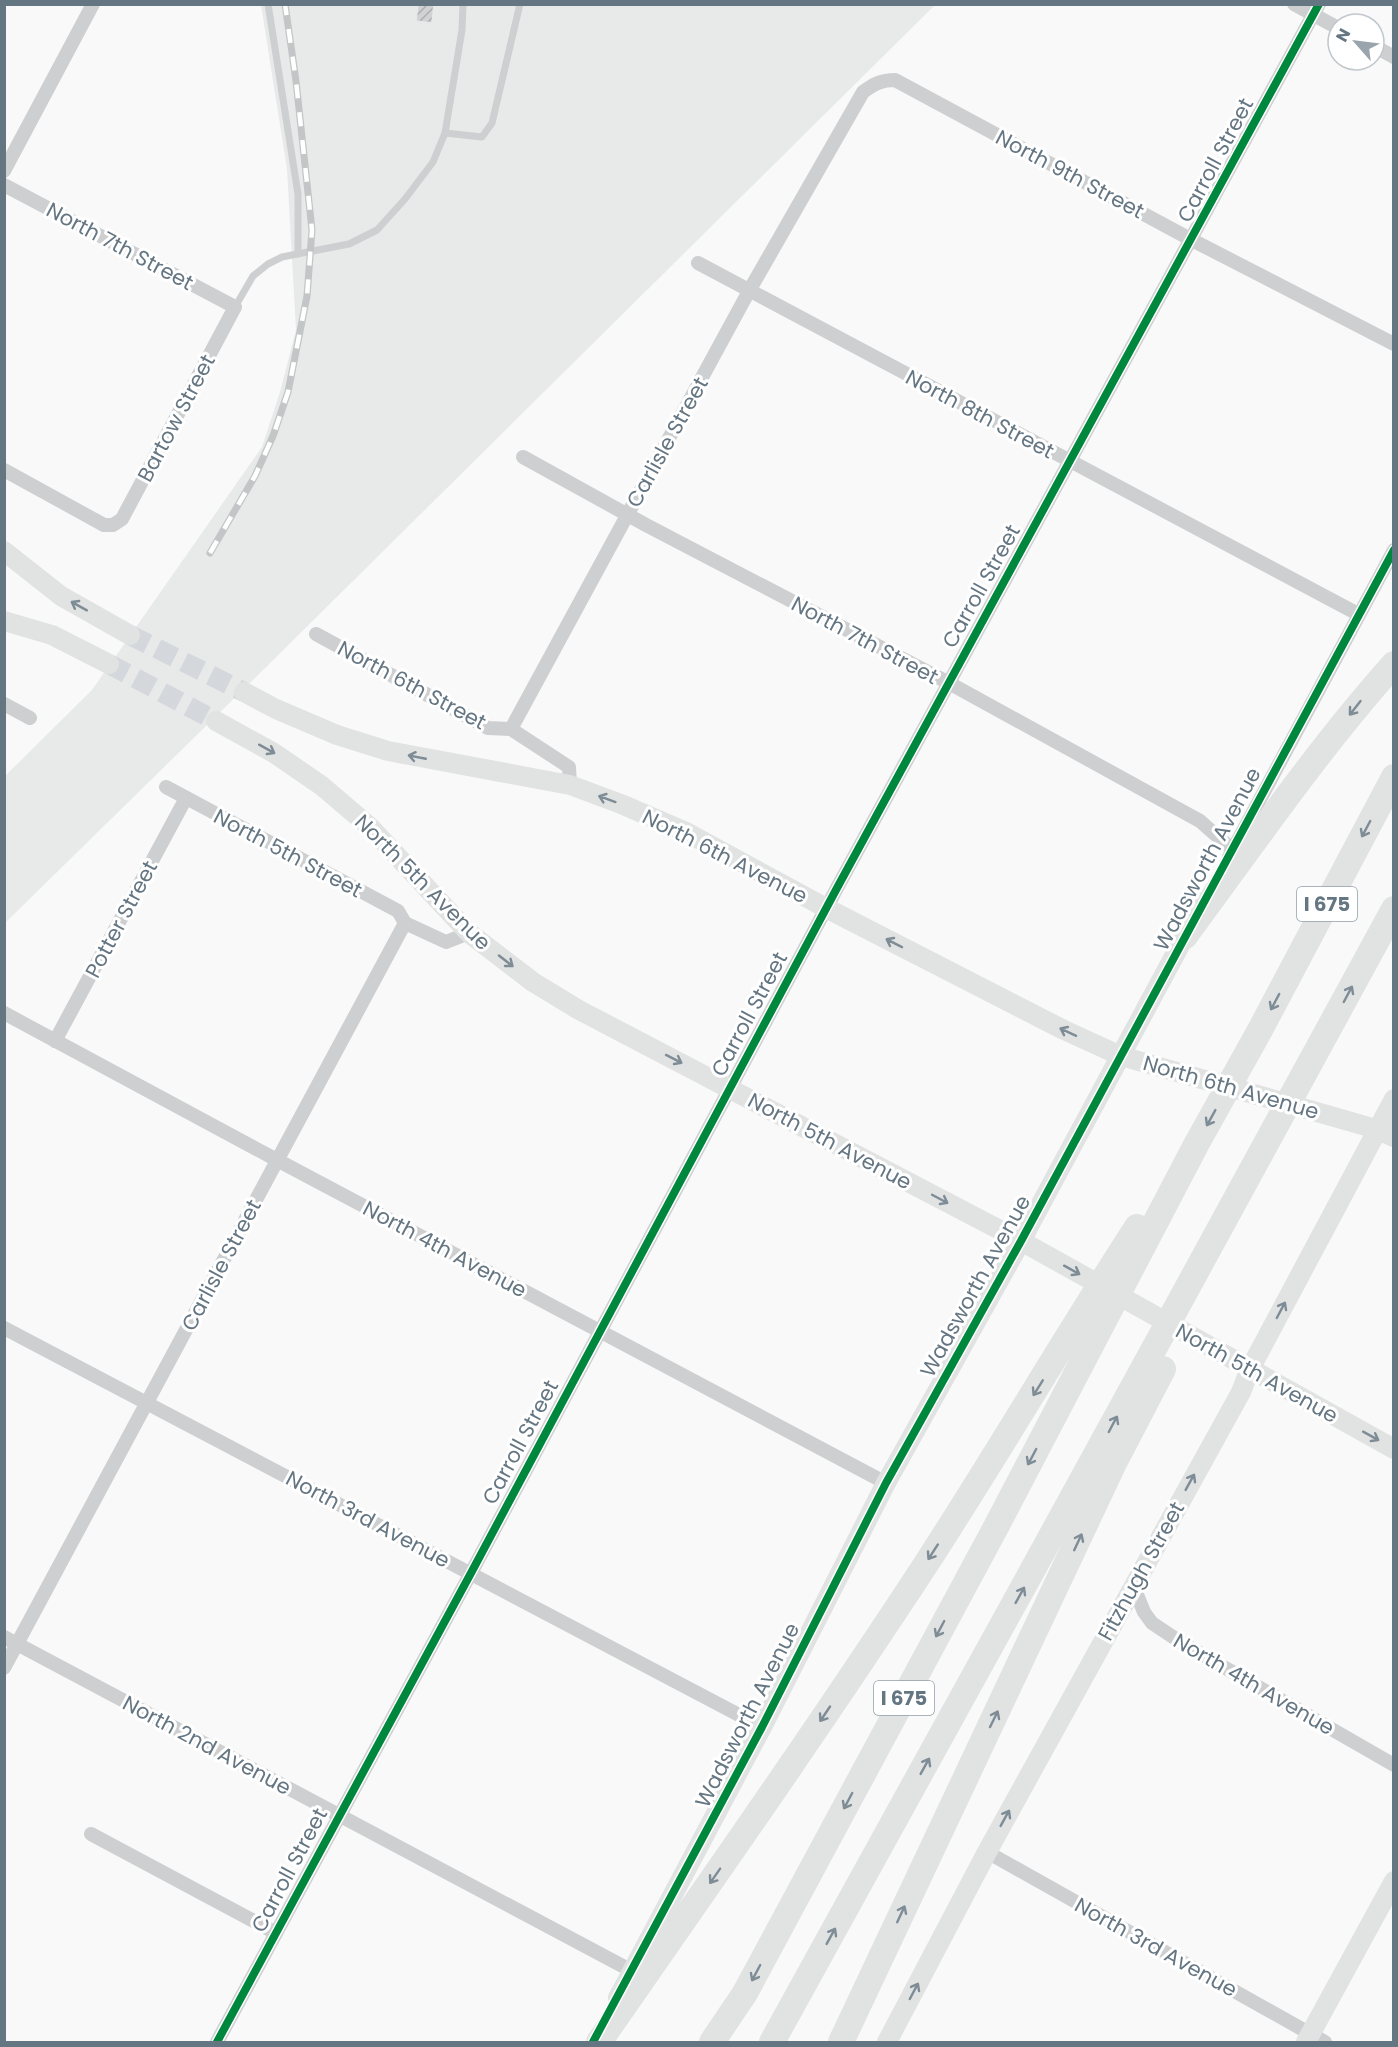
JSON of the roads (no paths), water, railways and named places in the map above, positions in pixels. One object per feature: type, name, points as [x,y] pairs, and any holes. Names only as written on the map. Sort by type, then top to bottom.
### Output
[{"type":"highway","points":[[1185,936],[1294,788],[1364,697],[1394,664]]},
{"type":"highway","name":"I 675","points":[[712,2043],[745,1993],[1079,1344],[1138,1240],[1171,1173],[1197,1143],[1260,1030],[1394,777]]},
{"type":"highway","name":"I 675","points":[[772,2043],[1067,1510],[1145,1383],[1204,1274],[1255,1163],[1394,909]]},
{"type":"highway","points":[[599,2043],[1079,1344]]},
{"type":"highway","points":[[841,2043],[1114,1463],[1145,1383]]},
{"type":"street","points":[[4,171],[93,4]]},
{"type":"street","points":[[1294,4],[1316,10]]},
{"type":"street","name":"Carroll Street","points":[[217,2043],[826,908],[1316,10]]},
{"type":"street","name":"North 9th Street","points":[[874,84],[884,80],[895,80],[1192,240],[1394,344]]},
{"type":"street","name":"Carlisle Street","points":[[511,729],[749,291],[863,92],[874,84]]},
{"type":"street","name":"North 7th Street","points":[[4,185],[235,307]]},
{"type":"street","name":"North 8th Street","points":[[698,263],[1358,614]]},
{"type":"street","name":"Bartow Street","points":[[4,470],[104,525],[113,525],[122,519],[235,307]]},
{"type":"street","name":"North 7th Street","points":[[523,457],[627,515],[948,683],[1200,821],[1233,850]]},
{"type":"street","name":"Wadsworth Avenue","points":[[593,2043],[762,1727],[886,1483],[1021,1241],[1394,550]]},
{"type":"street","points":[[4,551],[61,596],[130,635]]},
{"type":"street","points":[[4,621],[52,635],[109,664]]},
{"type":"street","name":"North 6th Street","points":[[316,634],[488,728],[511,729]]},
{"type":"street","name":"North 6th Avenue","points":[[244,692],[276,709],[337,735],[388,751],[570,785],[621,804],[686,832],[826,908],[1064,1030],[1121,1056],[1385,1133]]},
{"type":"street","points":[[4,704],[30,718]]},
{"type":"street","name":"North 5th Avenue","points":[[216,721],[274,753],[322,786],[370,827],[469,933],[533,982],[570,1004],[1021,1241],[1394,1449]]},
{"type":"street","points":[[511,729],[569,767],[570,785]]},
{"type":"street","name":"North 5th Street","points":[[166,787],[398,911],[405,923]]},
{"type":"street","name":"Potter Street","points":[[55,1041],[186,798]]},
{"type":"street","points":[[405,923],[446,942],[469,933]]},
{"type":"street","name":"Carlisle Street","points":[[4,1668],[405,923]]},
{"type":"street","name":"North 4th Avenue","points":[[4,1014],[886,1483]]},
{"type":"street","name":"Fitzhugh Street","points":[[887,2043],[987,1852],[1241,1392],[1250,1369],[1385,1133],[1394,1099]]},
{"type":"street","name":"North 3rd Avenue","points":[[4,1328],[762,1727]]},
{"type":"street","name":"North 4th Avenue","points":[[1133,1585],[1144,1612],[1152,1623],[1182,1643],[1394,1765]]},
{"type":"street","name":"North 2nd Avenue","points":[[4,1638],[632,1971]]},
{"type":"street","points":[[91,1834],[276,1933]]},
{"type":"street","name":"North 3rd Avenue","points":[[987,1852],[1314,2040]]},
{"type":"street","points":[[1314,2040],[1394,1881]]},
{"type":"lane","points":[[268,4],[298,194],[298,254]]},
{"type":"lane","points":[[235,307],[253,276],[268,264],[282,257],[349,244],[377,230],[405,199],[433,162],[445,133],[462,30],[463,4]]},
{"type":"lane","points":[[445,133],[482,137],[492,123],[520,4]]},
{"type":"tunnel","points":[[130,635],[244,692]]},
{"type":"tunnel","points":[[109,664],[216,721]]},
{"type":"railway","points":[[210,553],[255,476],[273,436],[288,392],[307,296],[312,230],[285,4]]}]
